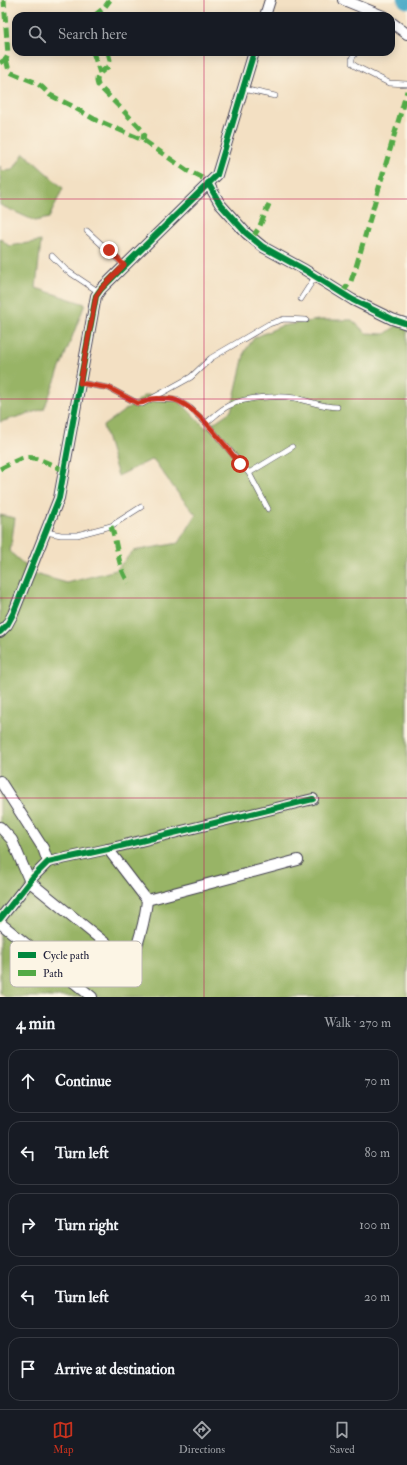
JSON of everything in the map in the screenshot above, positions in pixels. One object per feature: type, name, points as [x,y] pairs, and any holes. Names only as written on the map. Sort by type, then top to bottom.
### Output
[{"type":"street","points":[[266,12],[270,0]]},
{"type":"street","points":[[344,0],[373,12]]},
{"type":"street","points":[[395,25],[407,34]]},
{"type":"street","points":[[0,632],[7,625],[13,614],[61,491],[96,296],[124,265],[217,175],[253,56]]},
{"type":"street","points":[[208,183],[220,204],[246,233],[263,247],[315,276],[353,300],[392,319],[407,324]]},
{"type":"street","points":[[0,781],[39,842],[48,862]]},
{"type":"street","points":[[0,919],[48,862],[108,849],[313,799]]},
{"type":"street","points":[[0,827],[12,840],[30,882],[103,941]]},
{"type":"street","points":[[108,849],[147,900],[146,914],[139,941]]},
{"type":"street","points":[[147,900],[298,860]]},
{"type":"street","points":[[0,923],[22,941]]},
{"type":"street","points":[[80,987],[92,997]]},
{"type":"lane","points":[[353,56],[352,63],[355,66],[389,83],[407,84]]},
{"type":"lane","points":[[243,89],[275,96]]},
{"type":"lane","points":[[87,231],[124,265]]},
{"type":"lane","points":[[52,256],[66,270],[99,292]]},
{"type":"lane","points":[[301,299],[315,276]]},
{"type":"lane","points":[[80,383],[109,388],[137,403],[142,404],[196,373],[211,358],[269,324],[284,319],[306,320]]},
{"type":"lane","points":[[206,423],[227,407],[239,402],[262,398],[294,398],[325,407],[337,407]]},
{"type":"lane","points":[[152,399],[177,400],[190,408],[206,423],[248,473],[268,509]]},
{"type":"lane","points":[[248,473],[292,447]]},
{"type":"lane","points":[[46,530],[51,533],[76,534],[111,526],[141,507]]},
{"type":"green space","points":[[24,153],[63,188],[49,218],[35,221],[0,205],[0,166],[2,171],[13,170]]},
{"type":"green space","points":[[0,238],[9,246],[41,241],[36,288],[85,304],[44,409],[0,422]]},
{"type":"green space","points":[[318,320],[352,320],[366,333],[385,334],[396,326],[407,327],[407,997],[5,997],[0,993],[0,515],[15,518],[10,552],[35,574],[67,583],[116,570],[133,551],[179,543],[196,515],[153,459],[118,476],[103,426],[146,395],[175,397],[206,428],[231,411],[245,351],[254,338],[281,326]]},
{"type":"marked path","points":[[0,63],[6,59],[8,55],[4,0]]},
{"type":"marked path","points":[[99,12],[110,0]]},
{"type":"marked path","points":[[94,56],[100,73]]},
{"type":"marked path","points":[[109,56],[109,66],[98,76],[98,85],[144,132],[143,140]]},
{"type":"marked path","points":[[6,59],[9,71],[12,73],[37,83],[50,95],[94,119],[143,140],[208,183]]},
{"type":"marked path","points":[[342,293],[351,281],[356,267],[407,91]]},
{"type":"marked path","points":[[252,238],[259,228],[269,204]]},
{"type":"marked path","points":[[0,469],[18,460],[29,457],[39,459],[64,470]]},
{"type":"marked path","points":[[111,526],[122,570],[129,583]]},
{"type":"cycle path","points":[[0,632],[7,625],[13,614],[59,498],[96,296],[101,289],[217,175],[253,56]]},
{"type":"cycle path","points":[[208,183],[220,204],[246,233],[263,247],[305,270],[353,300],[392,319],[407,324]]},
{"type":"cycle path","points":[[0,919],[33,877],[48,862],[108,849],[313,799]]},
{"type":"route","points":[[109,250],[124,265],[96,296],[80,383],[109,388],[137,403],[142,404],[152,399],[177,400],[190,408],[206,423],[240,464]]}]
